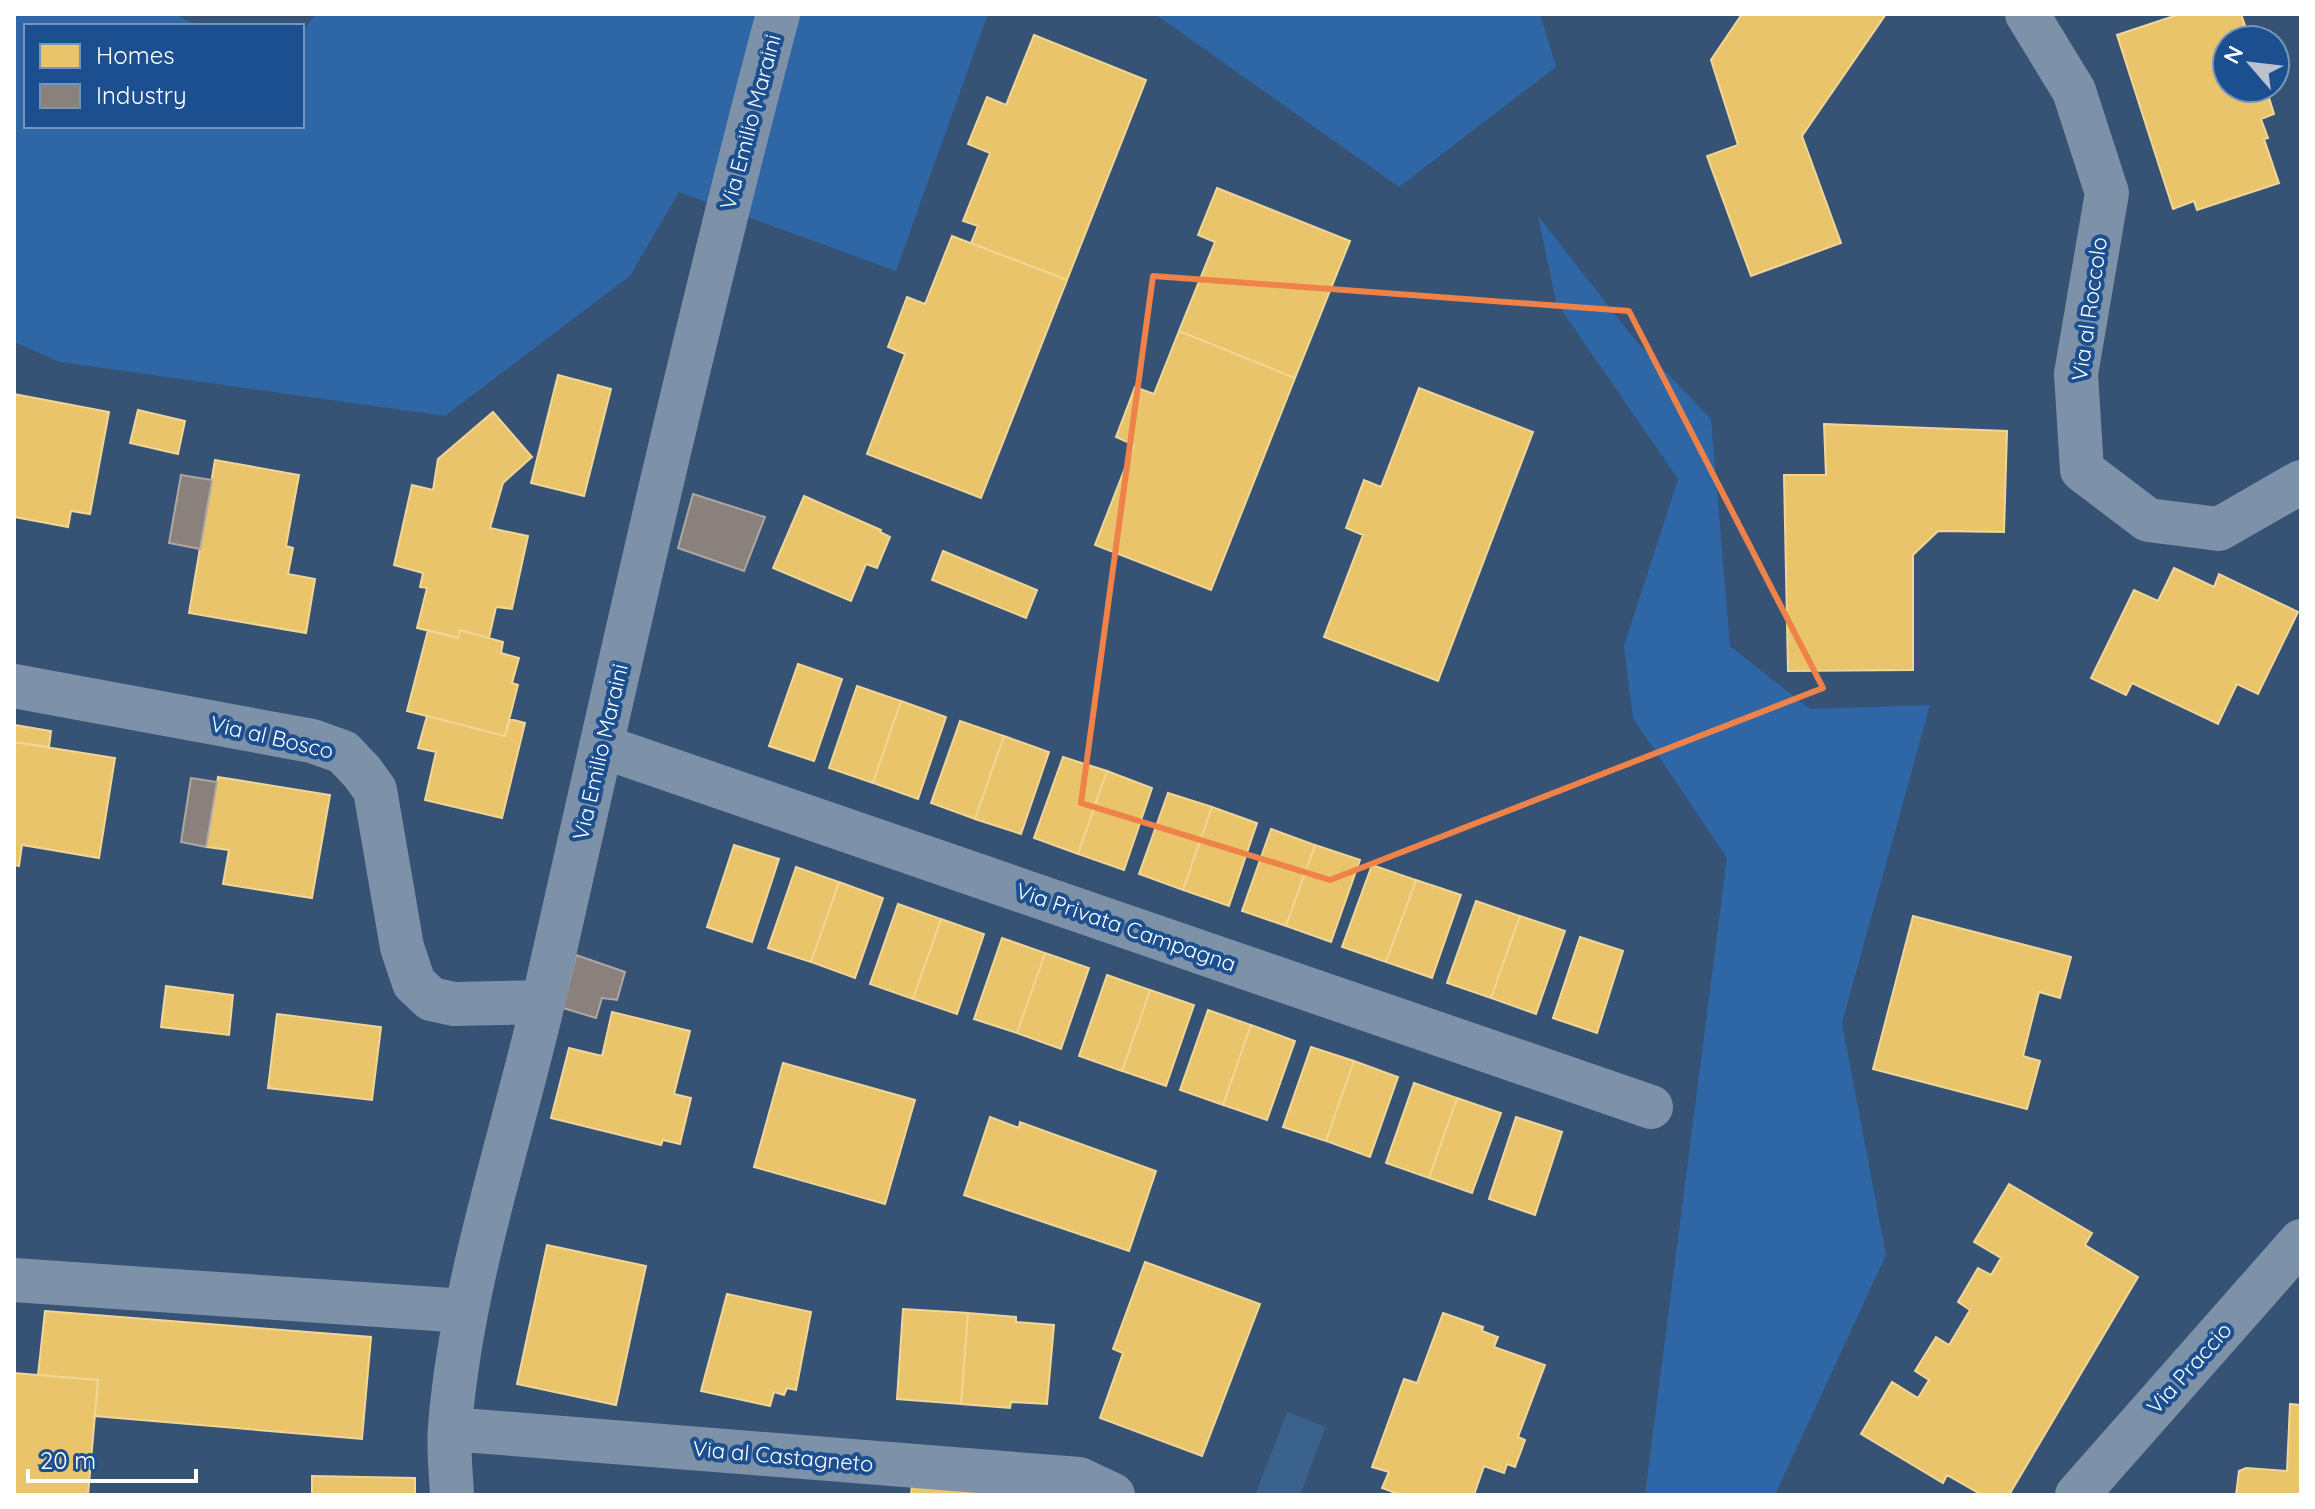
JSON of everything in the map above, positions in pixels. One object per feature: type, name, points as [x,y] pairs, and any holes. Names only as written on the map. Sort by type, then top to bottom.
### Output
[{"type":"street","name":"Via Emilio Maraini","points":[[452,1495],[450,1429],[465,1311],[543,1002],[727,210],[778,14]]},
{"type":"street","name":"Via al Roccolo","points":[[2027,14],[2074,91],[2107,193],[2076,374],[2082,470],[2148,520],[2219,529],[2301,482]]},
{"type":"street","name":"Via al Bosco","points":[[14,686],[312,741],[343,752],[375,790],[402,947],[414,983],[431,999],[454,1004],[543,1002]]},
{"type":"street","name":"Via Privata Campagna","points":[[601,746],[1651,1107]]},
{"type":"street","name":"Via Praccio","points":[[2077,1495],[2301,1241]]},
{"type":"street","points":[[14,1280],[465,1311]]},
{"type":"street","name":"Via al Castagneto","points":[[450,1429],[1079,1479],[1113,1495]]},
{"type":"highlighted area","points":[[1153,276],[1629,311],[1823,688],[1330,880],[1081,803]]},
{"type":"shaded area","points":[[14,14],[173,14],[196,24],[24,24],[24,128],[304,128],[304,29],[316,14],[988,14],[896,271],[679,192],[630,276],[445,416],[60,362],[14,342]]},
{"type":"shaded area","points":[[1155,14],[1540,14],[1556,67],[1399,187]]},
{"type":"shaded area","points":[[1538,216],[1636,341],[1711,419],[1730,646],[1810,709],[1930,705],[1842,1023],[1886,1255],[1775,1495],[1645,1495],[1727,858],[1633,718],[1624,646],[1678,479],[1556,302]]},
{"type":"shaded area","points":[[1287,1412],[1326,1427],[1300,1495],[1255,1495]]},
{"type":"building: Homes","points":[[1742,14],[1886,14],[1802,136],[1841,243],[1751,276],[1707,156],[1738,145],[1711,60]]},
{"type":"building: Homes","points":[[2180,14],[2241,14],[2244,24],[2211,24],[2211,104],[2271,104],[2274,114],[2261,119],[2268,138],[2264,139],[2279,183],[2197,210],[2194,201],[2173,209],[2117,35]]},
{"type":"building: Homes","points":[[1034,35],[1146,80],[1067,280],[971,243],[978,226],[963,221],[990,153],[968,144],[987,97],[1006,105]]},
{"type":"building: Homes","points":[[1217,188],[1350,241],[1295,378],[1179,331],[1215,242],[1198,235]]},
{"type":"building: Homes","points":[[952,236],[1067,280],[981,498],[867,454],[905,354],[888,347],[907,297],[925,304]]},
{"type":"building: Homes","points":[[1179,331],[1295,378],[1211,590],[1095,545],[1134,445],[1116,437],[1135,387],[1154,394]]},
{"type":"building: Homes","points":[[558,375],[611,389],[584,496],[531,483]]},
{"type":"building: Homes","points":[[1419,388],[1533,432],[1438,681],[1324,637],[1363,535],[1346,528],[1364,480],[1381,487]]},
{"type":"building: Homes","points":[[14,394],[109,412],[90,514],[71,511],[68,527],[14,517]]},
{"type":"building: Homes","points":[[138,410],[185,421],[178,454],[130,443]]},
{"type":"building: Homes","points":[[493,412],[532,457],[503,483],[490,528],[528,536],[512,609],[496,607],[489,638],[460,630],[458,638],[417,628],[427,588],[420,587],[423,573],[394,565],[412,485],[433,490],[438,459]]},
{"type":"building: Homes","points":[[1824,424],[2007,431],[2004,532],[1938,531],[1913,555],[1913,670],[1788,671],[1784,475],[1826,475]]},
{"type":"building: Homes","points":[[215,460],[299,475],[286,546],[293,548],[288,574],[315,579],[306,633],[189,613]]},
{"type":"building: Homes","points":[[804,496],[881,530],[890,537],[877,568],[866,564],[851,601],[773,568]]},
{"type":"building: Homes","points":[[943,551],[1037,590],[1026,618],[932,580]]},
{"type":"building: Homes","points":[[2174,568],[2214,587],[2219,574],[2298,612],[2258,694],[2237,684],[2218,724],[2132,683],[2126,695],[2091,678],[2134,590],[2158,601]]},
{"type":"building: Homes","points":[[428,630],[458,638],[460,630],[503,642],[501,653],[519,658],[512,683],[518,685],[505,736],[407,711]]},
{"type":"building: Homes","points":[[798,664],[842,679],[814,761],[769,746]]},
{"type":"building: Homes","points":[[857,686],[901,701],[873,783],[829,768]]},
{"type":"building: Homes","points":[[901,701],[946,717],[918,799],[873,783]]},
{"type":"building: Homes","points":[[427,716],[505,736],[510,719],[525,723],[502,818],[425,800],[436,752],[418,748]]},
{"type":"building: Homes","points":[[960,721],[1004,736],[975,819],[931,803]]},
{"type":"building: Homes","points":[[15,725],[51,731],[49,747],[14,742]]},
{"type":"building: Homes","points":[[1004,736],[1049,752],[1021,834],[975,819]]},
{"type":"building: Homes","points":[[14,742],[115,758],[99,858],[22,845],[19,866],[14,865]]},
{"type":"building: Homes","points":[[1063,757],[1107,771],[1078,854],[1034,838]]},
{"type":"building: Homes","points":[[1107,771],[1152,788],[1124,870],[1078,854]]},
{"type":"building: Homes","points":[[218,777],[330,795],[312,898],[223,884],[229,850],[206,847]]},
{"type":"building: Homes","points":[[1168,793],[1212,807],[1183,890],[1139,874]]},
{"type":"building: Homes","points":[[1212,807],[1257,823],[1229,906],[1183,890]]},
{"type":"building: Homes","points":[[1271,829],[1315,845],[1286,926],[1242,911]]},
{"type":"building: Homes","points":[[734,845],[779,859],[752,942],[707,927]]},
{"type":"building: Homes","points":[[1315,845],[1360,860],[1331,942],[1286,926]]},
{"type":"building: Homes","points":[[1372,865],[1416,880],[1386,962],[1342,947]]},
{"type":"building: Homes","points":[[796,867],[839,882],[811,962],[768,948]]},
{"type":"building: Homes","points":[[1416,880],[1461,895],[1432,978],[1386,962]]},
{"type":"building: Homes","points":[[839,882],[883,898],[855,978],[811,962]]},
{"type":"building: Homes","points":[[1476,901],[1520,916],[1491,998],[1447,983]]},
{"type":"building: Homes","points":[[898,904],[941,919],[913,999],[870,984]]},
{"type":"building: Homes","points":[[1520,916],[1565,931],[1536,1014],[1491,998]]},
{"type":"building: Homes","points":[[1913,916],[2071,957],[2060,998],[2039,992],[2023,1056],[2040,1061],[2027,1109],[1873,1069]]},
{"type":"building: Homes","points":[[941,919],[984,934],[957,1014],[913,999]]},
{"type":"building: Homes","points":[[1580,937],[1623,951],[1597,1033],[1553,1018]]},
{"type":"building: Homes","points":[[1002,938],[1045,953],[1017,1033],[974,1019]]},
{"type":"building: Homes","points":[[1045,953],[1089,968],[1061,1049],[1017,1033]]},
{"type":"building: Homes","points":[[1107,975],[1150,990],[1122,1071],[1079,1056]]},
{"type":"building: Homes","points":[[166,986],[233,995],[229,1035],[161,1027]]},
{"type":"building: Homes","points":[[1150,990],[1194,1005],[1166,1086],[1122,1071]]},
{"type":"building: Homes","points":[[1208,1010],[1251,1025],[1223,1105],[1180,1090]]},
{"type":"building: Homes","points":[[612,1012],[690,1031],[674,1094],[691,1098],[680,1144],[663,1140],[661,1145],[551,1118],[569,1048],[602,1056]]},
{"type":"building: Homes","points":[[277,1014],[381,1027],[372,1100],[268,1088]]},
{"type":"building: Homes","points":[[1251,1025],[1295,1041],[1267,1120],[1223,1105]]},
{"type":"building: Homes","points":[[1311,1047],[1354,1061],[1326,1141],[1283,1127]]},
{"type":"building: Homes","points":[[1354,1061],[1398,1077],[1370,1157],[1326,1141]]},
{"type":"building: Homes","points":[[783,1063],[915,1100],[885,1204],[754,1167]]},
{"type":"building: Homes","points":[[1414,1083],[1457,1098],[1429,1178],[1386,1163]]},
{"type":"building: Homes","points":[[1457,1098],[1501,1113],[1472,1193],[1429,1178]]},
{"type":"building: Homes","points":[[990,1117],[1019,1128],[1020,1122],[1156,1171],[1129,1251],[964,1195]]},
{"type":"building: Homes","points":[[1516,1117],[1562,1132],[1535,1215],[1489,1199]]},
{"type":"building: Homes","points":[[2009,1184],[2092,1233],[2085,1245],[2138,1277],[2009,1495],[1982,1495],[1947,1475],[1943,1483],[1861,1434],[1892,1382],[1918,1398],[1929,1380],[1915,1371],[1936,1337],[1949,1345],[1970,1310],[1958,1302],[1978,1268],[1991,1275],[2001,1258],[1974,1242]]},
{"type":"building: Homes","points":[[547,1245],[646,1266],[616,1405],[517,1384]]},
{"type":"building: Homes","points":[[1145,1262],[1260,1304],[1202,1456],[1100,1418],[1123,1353],[1113,1349]]},
{"type":"building: Homes","points":[[727,1294],[811,1312],[796,1390],[787,1388],[784,1395],[774,1392],[770,1406],[701,1391]]},
{"type":"building: Homes","points":[[903,1309],[968,1313],[961,1404],[897,1399]]},
{"type":"building: Homes","points":[[45,1311],[371,1337],[362,1439],[95,1416],[98,1380],[38,1375]]},
{"type":"building: Homes","points":[[968,1313],[1016,1317],[1016,1322],[1054,1325],[1047,1404],[1011,1402],[1010,1408],[961,1404]]},
{"type":"building: Homes","points":[[1443,1313],[1483,1327],[1482,1331],[1498,1337],[1494,1347],[1545,1365],[1518,1437],[1525,1440],[1515,1467],[1507,1464],[1504,1473],[1484,1466],[1474,1495],[1401,1495],[1382,1488],[1389,1472],[1372,1467],[1404,1379],[1417,1383]]},
{"type":"building: Homes","points":[[14,1373],[98,1380],[88,1495],[14,1495]]},
{"type":"building: Homes","points":[[2290,1404],[2301,1405],[2301,1495],[2236,1495],[2239,1471],[2246,1468],[2287,1471]]},
{"type":"building: Homes","points":[[312,1476],[415,1478],[415,1495],[312,1495]]},
{"type":"building: Homes","points":[[912,1483],[1006,1495],[911,1495]]},
{"type":"building: Industry","points":[[181,475],[212,480],[200,549],[169,543]]},
{"type":"building: Industry","points":[[693,494],[765,517],[744,571],[678,548]]},
{"type":"building: Industry","points":[[191,778],[217,782],[206,847],[181,842]]},
{"type":"building: Industry","points":[[576,955],[625,972],[617,1000],[602,998],[596,1018],[563,1008]]}]
